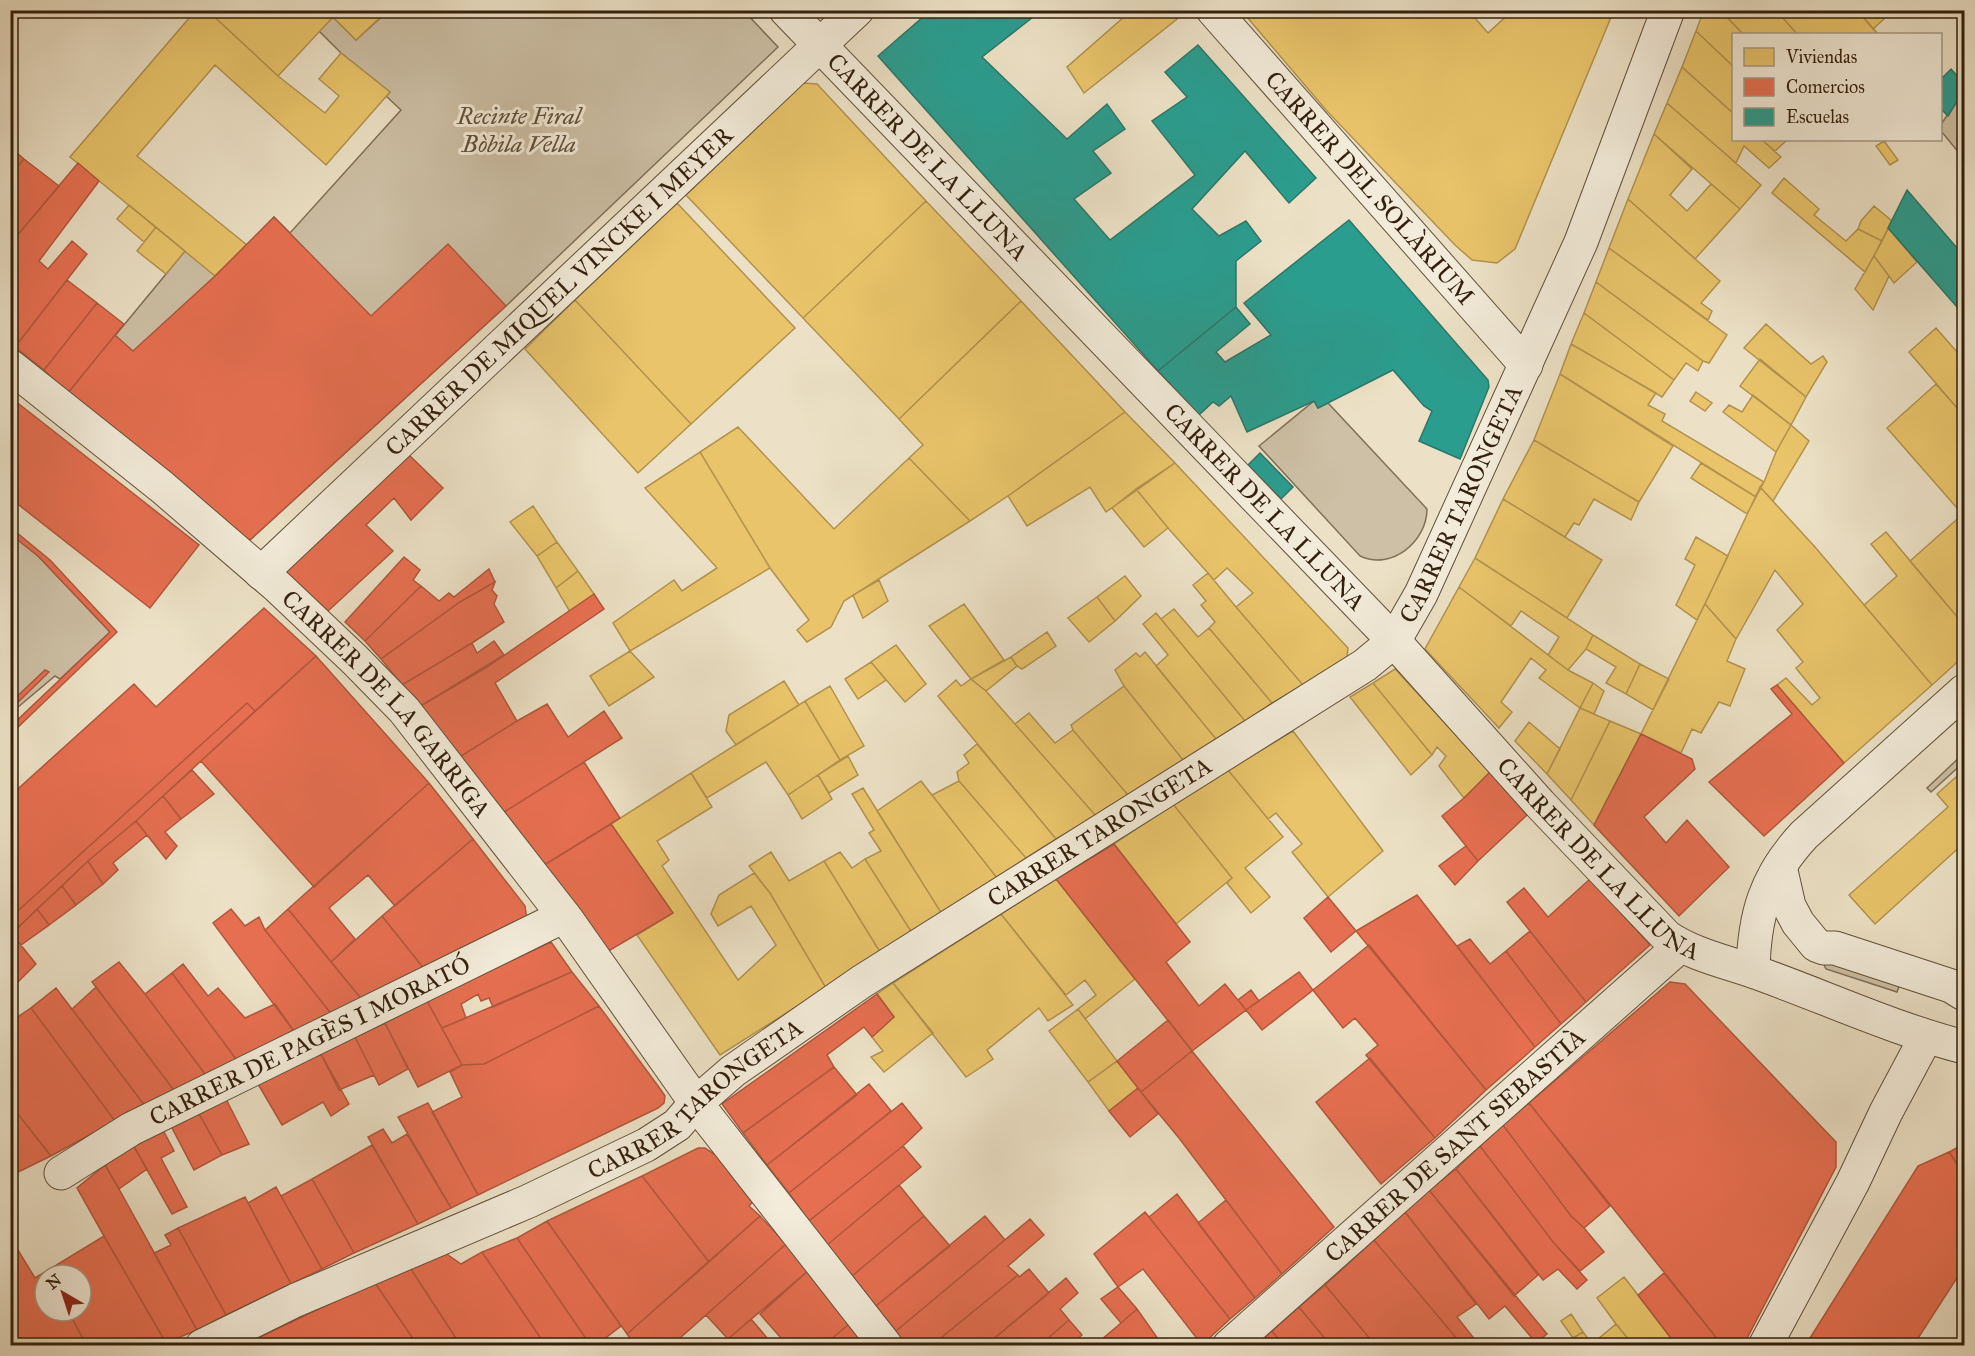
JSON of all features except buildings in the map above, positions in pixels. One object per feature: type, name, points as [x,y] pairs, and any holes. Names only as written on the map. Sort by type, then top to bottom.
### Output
[{"type":"street","name":"CARRER DE LA LLUNA","points":[[786,10],[1394,641],[1540,804],[1667,937],[1680,946],[1926,1037],[1965,1047]]},
{"type":"street","name":"CARRER DE MIQUEL VINCKE I MEYER","points":[[261,573],[857,10]]},
{"type":"street","name":"CARRER DEL SOLÀRIUM","points":[[1213,10],[1526,365]]},
{"type":"street","name":"CARRER TARONGETA","points":[[202,1346],[296,1300],[529,1201],[646,1145],[676,1125],[696,1103],[733,1071],[861,982],[1365,665],[1394,641],[1421,594],[1581,242],[1668,10]]},
{"type":"street","name":"CARRER DE LA GARRIGA","points":[[10,366],[162,488],[261,573],[356,660],[404,710],[564,916],[696,1103],[886,1346]]},
{"type":"street","points":[[1958,990],[1835,948],[1815,951],[1765,976],[1755,927],[1766,891],[1784,857],[1803,835],[1965,692]]},
{"type":"street","points":[[1780,866],[1789,906],[1798,923],[1816,945],[1824,948]]},
{"type":"street","name":"CARRER DE PAGÈS I MORATÓ","points":[[61,1173],[130,1129],[564,916]]},
{"type":"street","name":"CARRER DE SANT SEBASTIÀ","points":[[1229,1346],[1680,946]]},
{"type":"street","points":[[1765,1346],[1853,1182],[1891,1102],[1926,1037]]},
{"type":"green space","name":"Recinte Firal Bòbila Vella","points":[[388,11],[744,11],[778,47],[506,306],[251,539],[243,542],[67,394],[185,251],[247,245],[274,217],[290,233],[401,110],[386,96],[390,92],[341,53],[319,31],[333,17],[356,40]]},
{"type":"green space","points":[[1964,90],[1964,159],[1942,132],[1942,123]]},
{"type":"green space","points":[[1314,401],[1318,408],[1328,403],[1427,509],[1421,532],[1406,550],[1384,559],[1372,560],[1360,556],[1259,446]]},
{"type":"green space","points":[[11,534],[38,556],[110,632],[60,679],[55,676],[11,713]]},
{"type":"green space","points":[[1964,753],[1964,762],[1931,792],[1927,788]]},
{"type":"green space","points":[[1824,959],[1901,981],[1897,992],[1826,969]]}]
